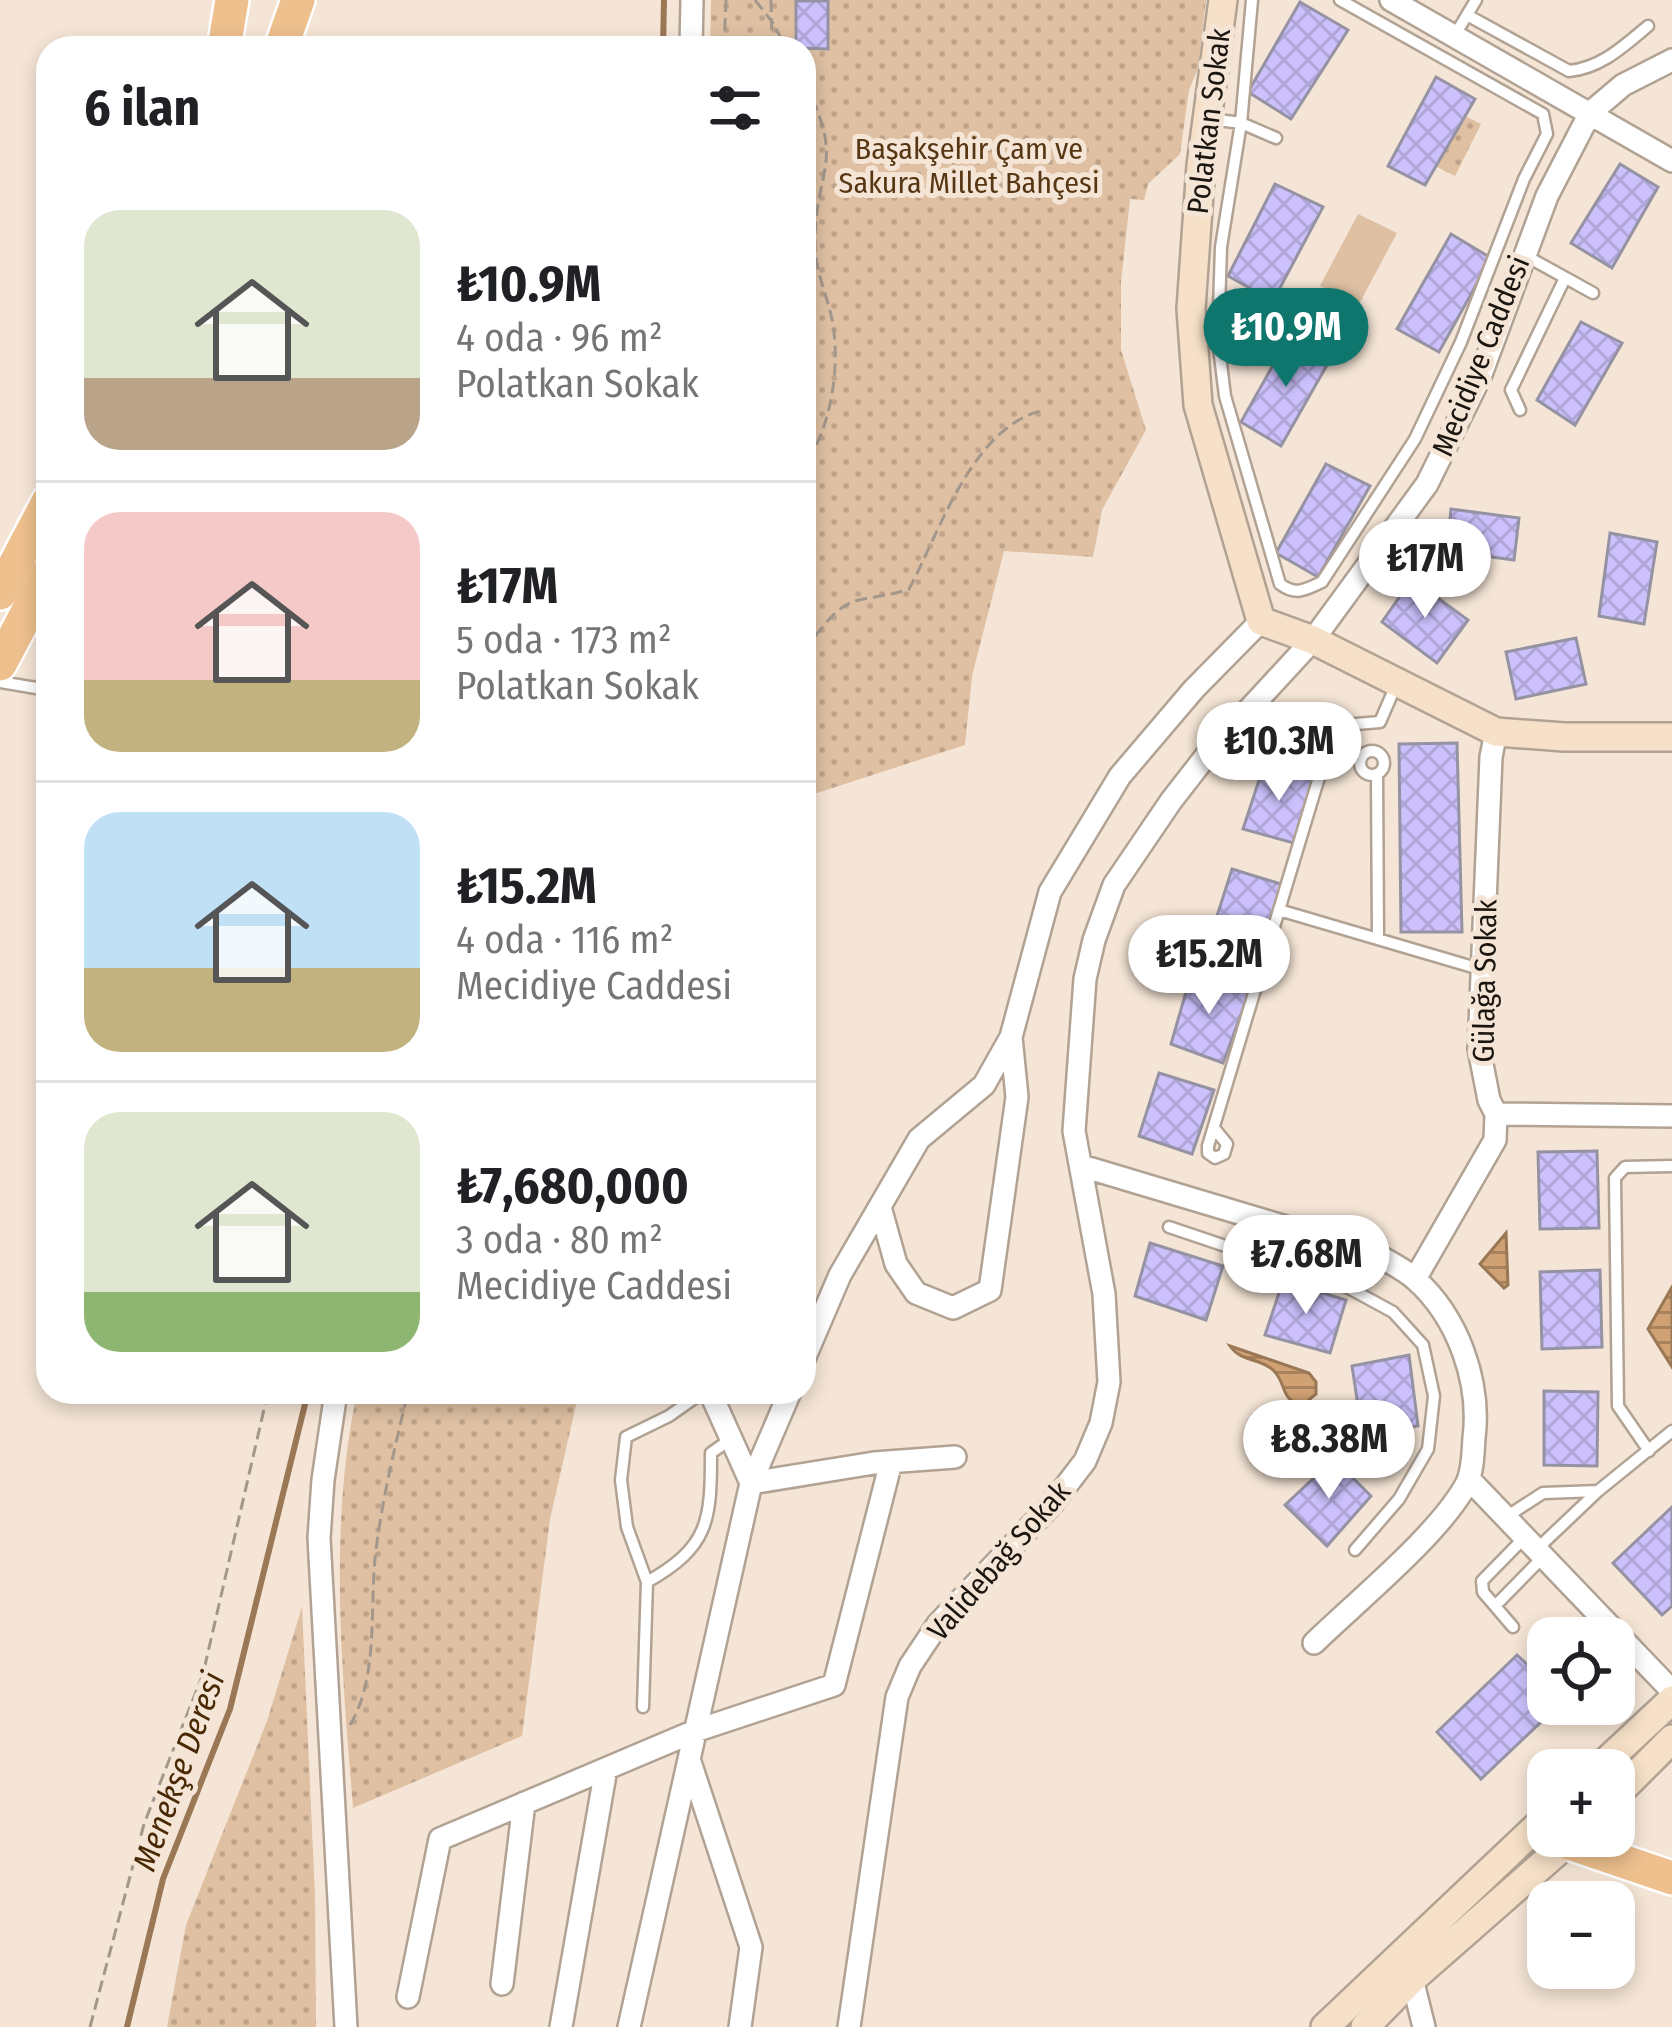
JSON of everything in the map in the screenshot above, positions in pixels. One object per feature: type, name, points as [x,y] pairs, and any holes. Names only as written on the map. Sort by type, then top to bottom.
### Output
[{"type":"main road","points":[[226,36],[232,0]]},
{"type":"main road","points":[[284,36],[298,0]]},
{"type":"main road","points":[[0,593],[36,525]]},
{"type":"main road","points":[[0,664],[36,596]]},
{"type":"main road","points":[[1623,1857],[1672,1878]]},
{"type":"street","points":[[691,36],[692,0]]},
{"type":"street","name":"Polatkan Sokak","points":[[1223,0],[1191,309],[1198,405],[1261,621]]},
{"type":"street","points":[[1391,0],[1672,161]]},
{"type":"street","name":"Mecidiye Caddesi","points":[[1082,1166],[1074,1130],[1082,1013],[1094,940],[1114,885],[1206,756],[1313,640],[1427,484],[1480,377],[1547,196],[1590,113],[1623,85],[1672,60]]},
{"type":"street","points":[[816,1331],[840,1275],[920,1139],[984,1085],[1011,1037],[1050,892],[1120,776],[1194,689],[1261,621],[1313,640],[1496,732],[1672,737]]},
{"type":"street","name":"Gülağa Sokak","points":[[1496,732],[1491,758],[1480,1049],[1496,1114]]},
{"type":"street","points":[[880,1207],[896,1264],[916,1293],[953,1308],[990,1290],[1017,1097],[1011,1037]]},
{"type":"street","points":[[1415,1279],[1495,1140],[1496,1114],[1672,1116]]},
{"type":"street","points":[[1082,1166],[1376,1254],[1415,1279],[1460,1342],[1471,1376],[1476,1428],[1469,1479],[1446,1514],[1314,1643]]},
{"type":"street","name":"Validebağ Sokak","points":[[849,2027],[897,1697],[910,1666],[938,1624],[1052,1504],[1085,1461],[1101,1423],[1109,1382],[1104,1294],[1082,1166]]},
{"type":"street","points":[[334,1404],[319,1538],[346,2027]]},
{"type":"street","points":[[712,1404],[751,1484]]},
{"type":"street","points":[[629,2027],[751,1484],[785,1404]]},
{"type":"street","points":[[751,1484],[956,1457]]},
{"type":"street","points":[[408,1996],[440,1839],[695,1732],[833,1685],[891,1462]]},
{"type":"street","points":[[1469,1479],[1672,1695],[1618,1749]]},
{"type":"street","points":[[1635,1776],[1672,1739]]},
{"type":"street","points":[[689,1759],[751,1947],[740,2027]]},
{"type":"street","points":[[561,2027],[606,1769]]},
{"type":"street","points":[[502,1984],[524,1803]]},
{"type":"street","points":[[1325,2027],[1403,1970],[1535,1857]]},
{"type":"street","points":[[1365,2027],[1403,1970]]},
{"type":"street","points":[[1403,1970],[1424,2027]]},
{"type":"lane","points":[[1252,0],[1218,294],[1225,396],[1280,584],[1290,592],[1322,582],[1415,439],[1461,342],[1523,179],[1546,134],[1543,114],[1340,0]]},
{"type":"lane","points":[[1455,35],[1476,0]]},
{"type":"lane","points":[[1467,15],[1569,71],[1585,69],[1618,51],[1648,26]]},
{"type":"lane","points":[[1208,118],[1241,123],[1276,138]]},
{"type":"lane","points":[[1523,255],[1593,292]]},
{"type":"lane","points":[[1520,410],[1511,390],[1564,278]]},
{"type":"lane","points":[[0,682],[36,689]]},
{"type":"lane","points":[[1214,1128],[1332,734],[1344,724],[1380,722],[1398,682]]},
{"type":"lane","points":[[1377,774],[1378,939]]},
{"type":"lane","points":[[1279,910],[1483,970]]},
{"type":"lane","points":[[1649,1450],[1618,1406],[1615,1178],[1625,1167],[1672,1166]]},
{"type":"lane","points":[[1243,1253],[1257,1219]]},
{"type":"lane","points":[[1169,1227],[1347,1287],[1393,1312],[1424,1346],[1434,1396],[1428,1449],[1399,1499],[1354,1550]]},
{"type":"lane","points":[[643,1707],[646,1582],[627,1527],[621,1480],[626,1437],[688,1404]]},
{"type":"lane","points":[[1495,1606],[1536,1548],[1672,1431]]},
{"type":"lane","points":[[646,1582],[676,1565],[704,1533],[711,1453],[731,1439]]},
{"type":"lane","points":[[1506,1517],[1544,1493],[1598,1490]]},
{"type":"lane","points":[[1513,1627],[1483,1592],[1482,1581],[1536,1548]]},
{"type":"path","points":[[724,36],[726,0]]},
{"type":"path","points":[[755,0],[780,36]]},
{"type":"path","points":[[771,0],[772,36]]},
{"type":"path","points":[[816,108],[826,129],[829,159],[816,240]]},
{"type":"path","points":[[816,250],[836,359],[824,424],[816,441]]},
{"type":"path","points":[[816,635],[849,603],[910,590],[975,461],[1021,415],[1044,410]]},
{"type":"path","points":[[90,2027],[144,1825],[203,1674],[265,1404]]},
{"type":"path","points":[[329,1732],[351,1724],[359,1707],[371,1628],[375,1556],[406,1404]]},
{"type":"green space","name":"Başakşehir Çam ve Sakura Millet Bahçesi","points":[[711,0],[1206,0],[1180,154],[1148,184],[1144,200],[1130,199],[1121,282],[1121,350],[1146,430],[1102,510],[1093,557],[1004,551],[972,676],[965,745],[816,793],[816,36],[710,36]]},
{"type":"green space","points":[[1463,115],[1481,124],[1455,176],[1437,167]]},
{"type":"green space","points":[[1358,214],[1397,233],[1358,306],[1320,286]]},
{"type":"green space","points":[[355,1404],[576,1404],[550,1519],[522,1736],[353,1808],[340,1600],[348,1444]]},
{"type":"green space","points":[[302,1607],[316,2027],[167,2027],[186,1925],[267,1721]]},
{"type":"shaded area","points":[[1506,1233],[1508,1285],[1504,1288],[1480,1264]]},
{"type":"shaded area","points":[[1672,1287],[1672,1367],[1648,1329]]},
{"type":"shaded area","points":[[1230,1346],[1309,1373],[1316,1382],[1316,1394],[1304,1404],[1296,1403],[1273,1370]]},
{"type":"building","points":[[796,1],[828,1],[828,49],[816,49],[816,36],[796,36]]},
{"type":"building","points":[[1300,2],[1348,30],[1291,119],[1248,92]]},
{"type":"building","points":[[1436,77],[1475,99],[1425,185],[1388,166]]},
{"type":"building","points":[[1620,164],[1658,187],[1612,268],[1571,243]]},
{"type":"building","points":[[1275,184],[1323,207],[1273,301],[1228,276]]},
{"type":"building","points":[[1451,234],[1491,258],[1439,352],[1397,329]]},
{"type":"building","points":[[1581,322],[1622,343],[1575,425],[1537,400]]},
{"type":"building","points":[[1290,335],[1331,358],[1281,446],[1241,422]]},
{"type":"building","points":[[1326,464],[1370,486],[1318,577],[1276,553]]},
{"type":"building","points":[[1451,509],[1519,518],[1514,560],[1447,551]]},
{"type":"building","points":[[1610,533],[1657,542],[1644,624],[1599,616]]},
{"type":"building","points":[[1412,579],[1468,620],[1437,663],[1382,622]]},
{"type":"building","points":[[1576,638],[1586,684],[1516,699],[1506,652]]},
{"type":"building","points":[[1457,743],[1462,932],[1401,932],[1399,744]]},
{"type":"building","points":[[1264,765],[1314,778],[1297,844],[1243,829]]},
{"type":"building","points":[[1232,869],[1284,885],[1262,954],[1210,938]]},
{"type":"building","points":[[1192,971],[1249,993],[1223,1063],[1171,1044]]},
{"type":"building","points":[[1159,1073],[1214,1090],[1192,1154],[1139,1136]]},
{"type":"building","points":[[1597,1151],[1599,1228],[1540,1229],[1538,1152]]},
{"type":"building","points":[[1150,1243],[1223,1266],[1206,1320],[1135,1296]]},
{"type":"building","points":[[1600,1270],[1602,1347],[1542,1349],[1540,1272]]},
{"type":"building","points":[[1283,1281],[1346,1300],[1330,1353],[1265,1335]]},
{"type":"building","points":[[1409,1355],[1418,1426],[1362,1432],[1352,1366]]},
{"type":"building","points":[[1544,1391],[1598,1392],[1597,1466],[1544,1465]]},
{"type":"building","points":[[1334,1459],[1371,1496],[1327,1546],[1285,1505]]},
{"type":"building","points":[[1672,1507],[1672,1606],[1662,1615],[1613,1563]]},
{"type":"building","points":[[1517,1655],[1527,1664],[1527,1725],[1538,1725],[1481,1779],[1437,1732]]},
{"type":"waterway","name":"Menekşe Deresi","points":[[663,36],[664,0]]},
{"type":"waterway","name":"Menekşe Deresi","points":[[127,2027],[163,1879],[230,1709],[305,1404]]}]
